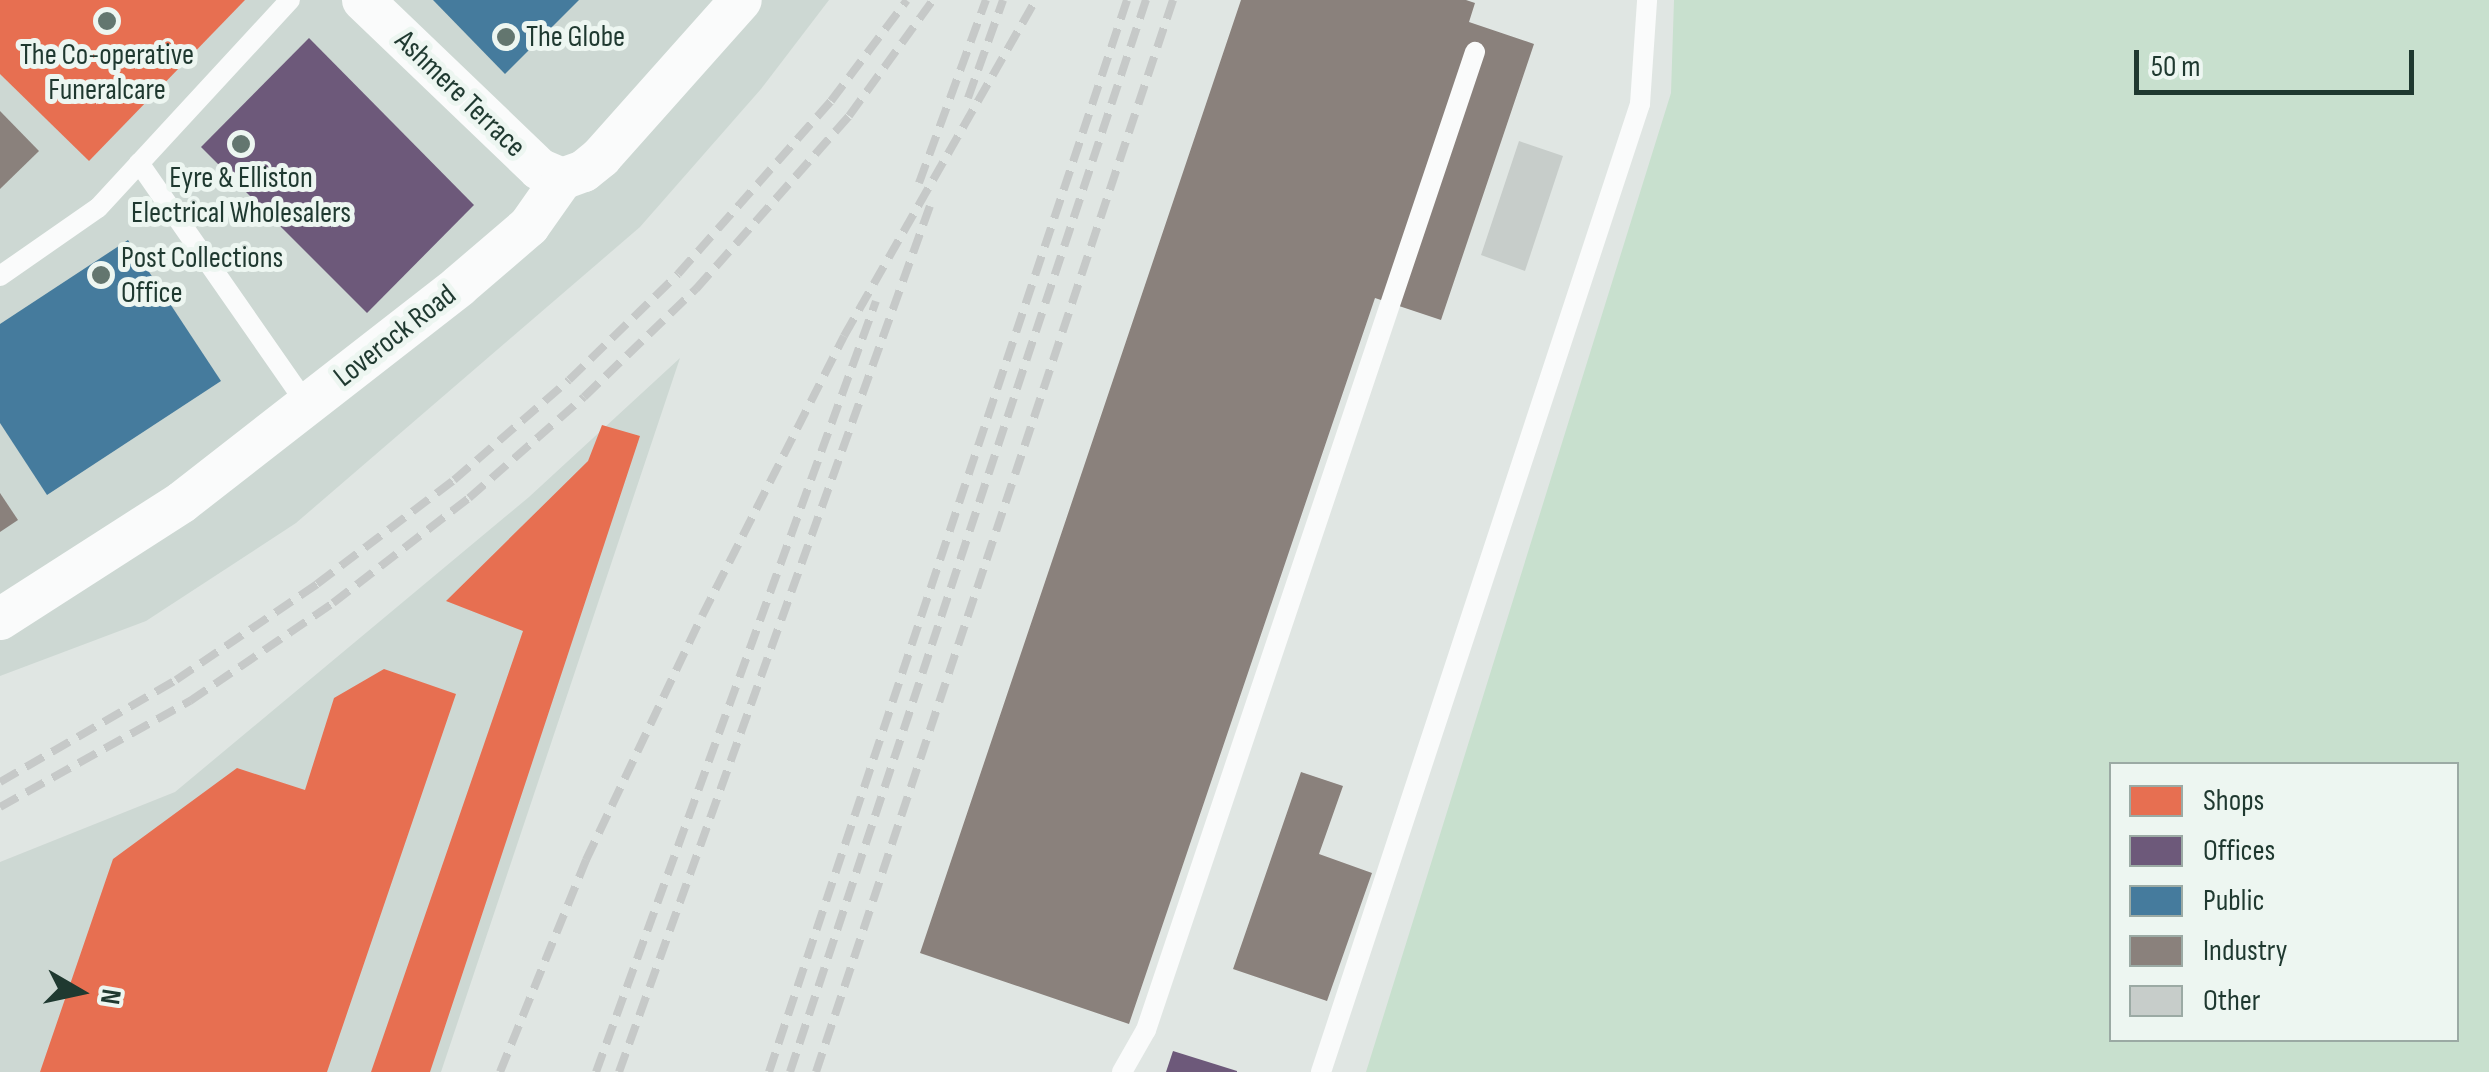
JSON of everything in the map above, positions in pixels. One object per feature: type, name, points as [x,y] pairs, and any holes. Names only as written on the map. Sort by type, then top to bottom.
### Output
[{"type":"street","name":"Ashmere Terrace","points":[[363,0],[539,169],[562,179]]},
{"type":"street","name":"Loverock Road","points":[[0,619],[182,502],[308,406],[529,226],[562,179],[584,171],[601,157],[741,0]]},
{"type":"lane","points":[[0,276],[98,208],[290,0]]},
{"type":"lane","points":[[1321,1072],[1640,104],[1648,0]]},
{"type":"lane","points":[[1122,1072],[1146,1030],[1475,52]]},
{"type":"lane","points":[[139,163],[308,406]]},
{"type":"shaded area","points":[[0,0],[829,0],[761,89],[640,227],[296,523],[146,621],[0,676]]},
{"type":"shaded area","points":[[680,358],[441,1072],[0,1072],[0,862],[175,792],[529,497]]},
{"type":"green space","points":[[1674,0],[2489,0],[2489,1072],[1366,1072],[1671,93]]},
{"type":"building: Shops","points":[[0,0],[245,0],[89,161],[0,74]]},
{"type":"building: Shops","points":[[602,425],[640,436],[430,1072],[371,1072],[523,631],[446,601],[588,461]]},
{"type":"building: Shops","points":[[384,669],[456,694],[327,1072],[40,1072],[113,859],[237,768],[305,790],[334,698]]},
{"type":"building: Offices","points":[[309,38],[474,205],[367,313],[201,147]]},
{"type":"building: Offices","points":[[1173,1051],[1237,1071],[1237,1072],[1166,1072]]},
{"type":"building: Public","name":"The Globe","points":[[433,0],[579,0],[505,74]]},
{"type":"building: Public","points":[[128,240],[221,381],[47,495],[0,423],[0,324]]},
{"type":"building: Industry","points":[[1241,0],[1466,0],[1475,3],[1469,22],[1534,44],[1441,320],[1375,298],[1129,1024],[920,953]]},
{"type":"building: Industry","points":[[0,111],[39,151],[0,189]]},
{"type":"building: Industry","points":[[0,493],[18,520],[0,532]]},
{"type":"building: Industry","points":[[1301,772],[1343,786],[1319,854],[1372,873],[1327,1001],[1233,969]]},
{"type":"building: Other","points":[[1519,141],[1563,156],[1525,271],[1481,255]]},
{"type":"railway","points":[[0,782],[176,680],[317,584],[454,480],[569,380],[678,274],[831,101],[907,0]]},
{"type":"railway","points":[[0,807],[190,701],[333,603],[469,498],[584,397],[696,289],[849,116],[933,0]]},
{"type":"railway","points":[[919,183],[986,0]]},
{"type":"railway","points":[[968,98],[1003,0]]},
{"type":"railway","points":[[500,1072],[586,860],[702,616],[844,336],[1036,0]]},
{"type":"railway","points":[[769,1072],[1127,0]]},
{"type":"railway","points":[[790,1072],[1146,0]]},
{"type":"railway","points":[[816,1072],[1173,0]]},
{"type":"railway","points":[[619,1072],[930,206]]},
{"type":"railway","points":[[596,1072],[876,301]]},
{"type":"place","name":"The Co-operative Funeralcare","points":[[107,21]]},
{"type":"place","name":"The Globe","points":[[506,37]]},
{"type":"place","name":"Eyre & Elliston Electrical Wholesalers","points":[[241,144]]},
{"type":"place","name":"Post Collections Office","points":[[101,275]]}]
